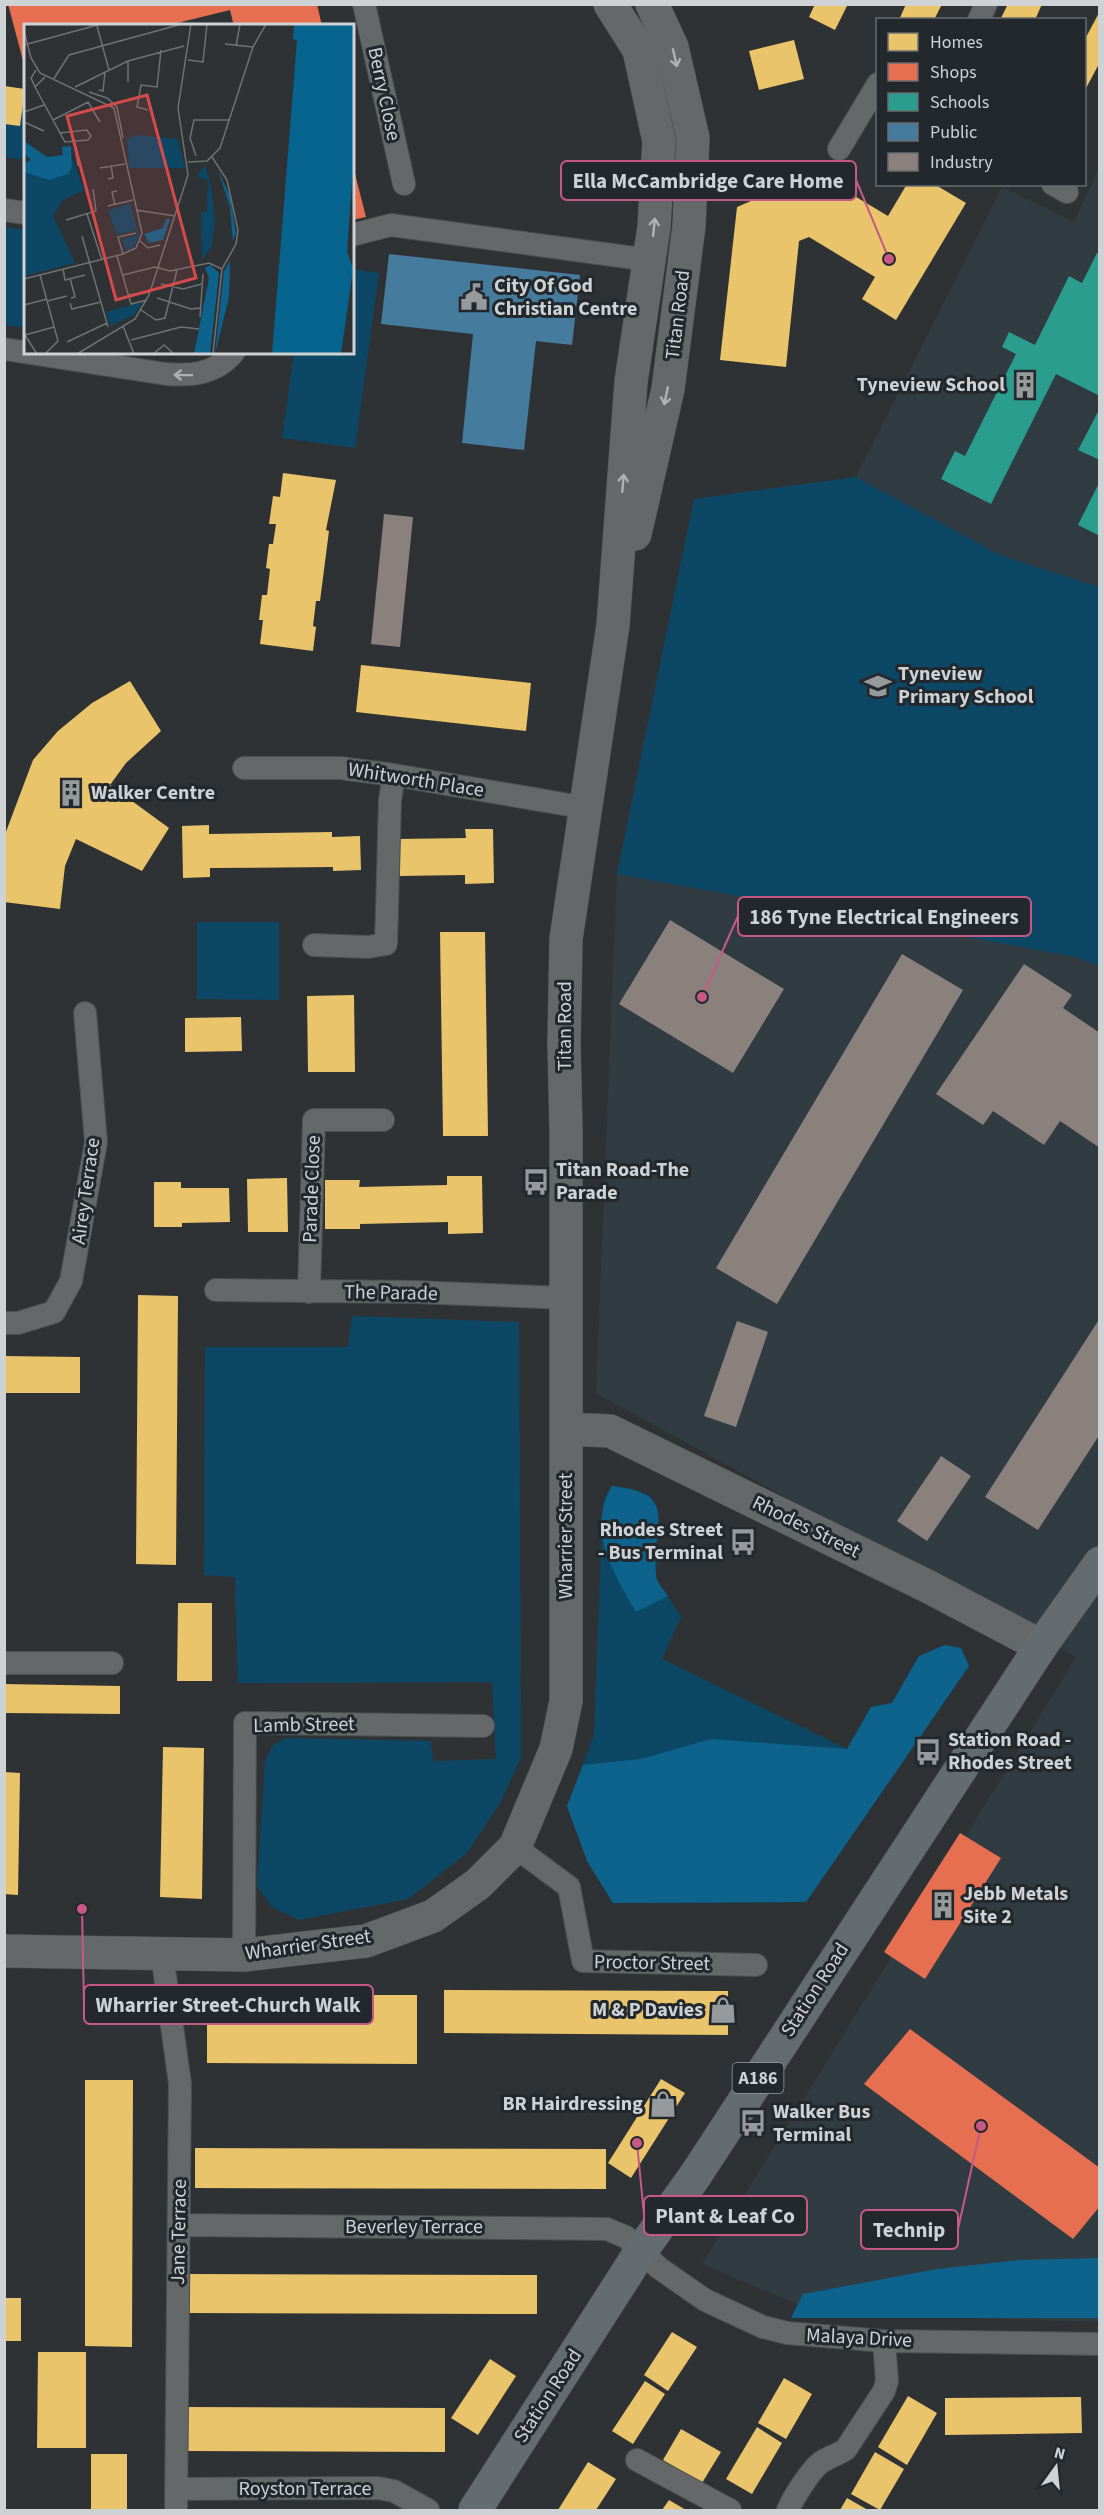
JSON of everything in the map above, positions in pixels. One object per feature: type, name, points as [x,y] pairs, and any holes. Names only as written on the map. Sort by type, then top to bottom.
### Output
[{"type":"main road","name":"Station Road","points":[[475,2511],[641,2251],[695,2176],[1041,1646],[1100,1563]]},
{"type":"street","name":"Berry Close","points":[[364,4],[404,184]]},
{"type":"street","name":"Titan Road","points":[[566,1429],[564,1043],[567,939],[613,625],[630,382],[654,227],[659,141],[639,50],[610,4]]},
{"type":"street","name":"Titan Road","points":[[613,625],[668,389],[689,226],[693,138],[672,47],[652,4]]},
{"type":"street","points":[[980,18],[986,4]]},
{"type":"street","points":[[839,149],[876,87]]},
{"type":"street","points":[[4,210],[24,213]]},
{"type":"street","points":[[354,235],[391,225],[649,260]]},
{"type":"street","points":[[4,349],[24,352]]},
{"type":"street","points":[[36,354],[191,376],[226,363],[233,354]]},
{"type":"street","name":"Whitworth Place","points":[[244,768],[340,768],[587,808]]},
{"type":"street","points":[[314,945],[368,947],[386,944],[390,800],[394,775]]},
{"type":"street","name":"Airey Terrace","points":[[4,1323],[18,1323],[54,1312],[71,1281],[96,1142],[85,1013]]},
{"type":"street","name":"Parade Close","points":[[309,1292],[314,1120],[383,1120]]},
{"type":"street","name":"The Parade","points":[[216,1290],[414,1292],[566,1298]]},
{"type":"street","name":"Rhodes Street","points":[[566,1429],[610,1431],[927,1586],[1041,1646]]},
{"type":"street","name":"Wharrier Street","points":[[4,1951],[244,1955],[366,1941],[433,1916],[478,1884],[515,1847],[556,1749],[566,1701],[566,1429]]},
{"type":"street","points":[[4,1663],[112,1664]]},
{"type":"street","name":"Lamb Street","points":[[244,1955],[245,1723],[483,1726]]},
{"type":"street","name":"Proctor Street","points":[[515,1847],[569,1887],[583,1961],[756,1965]]},
{"type":"street","name":"Jane Terrace","points":[[162,1954],[180,2084],[176,2500]]},
{"type":"street","name":"Beverley Terrace","points":[[180,2225],[592,2228],[616,2232],[627,2237],[641,2251]]},
{"type":"street","name":"Malaya Drive","points":[[641,2251],[659,2268],[705,2300],[763,2327],[811,2337],[884,2341],[1100,2344]]},
{"type":"street","points":[[788,2511],[815,2468],[822,2461],[839,2455],[846,2449],[884,2391],[887,2381],[884,2341]]},
{"type":"street","points":[[637,2460],[730,2511]]},
{"type":"street","name":"Royston Terrace","points":[[176,2500],[378,2488],[394,2491],[428,2511]]},
{"type":"shaded area","points":[[24,88],[24,160],[5,157],[4,124],[20,126]]},
{"type":"shaded area","points":[[1099,168],[1099,2322],[817,2313],[702,2264],[1076,1657],[596,1393],[617,874],[694,499],[856,477],[1002,187],[1074,222]]},
{"type":"shaded area","points":[[5,227],[24,230],[24,328],[5,325]]},
{"type":"shaded area","points":[[354,269],[379,273],[355,448],[282,438],[294,354],[354,354]]},
{"type":"shaded area","name":"Tyneview Primary School","points":[[856,477],[1000,555],[1099,587],[1099,966],[1077,957],[617,874],[694,499]]},
{"type":"shaded area","points":[[197,922],[279,922],[279,1000],[197,999]]},
{"type":"shaded area","points":[[352,1316],[519,1322],[521,1758],[500,1803],[467,1853],[408,1899],[299,1920],[272,1907],[257,1886],[265,1761],[273,1745],[287,1738],[431,1741],[433,1761],[496,1759],[492,1682],[238,1683],[235,1577],[204,1575],[205,1347],[348,1347]]},
{"type":"shaded area","points":[[612,1486],[633,1489],[650,1496],[658,1510],[656,1578],[681,1617],[662,1659],[847,1749],[871,1707],[893,1703],[918,1661],[935,1649],[961,1648],[969,1666],[806,1902],[613,1903],[587,1861],[567,1806],[594,1735],[603,1502]]},
{"type":"shaded area","points":[[612,1486],[634,1490],[648,1496],[656,1505],[658,1515],[656,1576],[668,1596],[636,1612],[611,1566],[602,1535],[605,1503]]},
{"type":"shaded area","points":[[945,1645],[961,1648],[969,1666],[806,1902],[613,1903],[587,1861],[567,1806],[583,1765],[641,1759],[711,1739],[847,1749],[871,1707],[892,1703],[919,1656]]},
{"type":"shaded area","points":[[1099,2258],[1099,2318],[791,2318],[803,2294],[937,2269],[1020,2260]]},
{"type":"building: Homes","points":[[815,4],[848,4],[835,30],[809,17]]},
{"type":"building: Homes","points":[[906,4],[942,4],[935,18],[900,18]]},
{"type":"building: Homes","points":[[1008,4],[1042,4],[1036,18],[1001,18]]},
{"type":"building: Homes","points":[[1100,11],[1100,62],[1086,88],[1086,37]]},
{"type":"building: Homes","points":[[794,40],[804,79],[759,90],[749,51]]},
{"type":"building: Homes","points":[[4,86],[24,89],[20,126],[4,124]]},
{"type":"building: Homes","points":[[788,170],[793,183],[816,173],[888,216],[906,186],[937,186],[966,203],[896,320],[862,299],[875,277],[809,237],[799,241],[786,367],[720,360],[737,207],[758,198],[752,185]]},
{"type":"building: Homes","points":[[283,473],[336,480],[326,530],[329,531],[320,601],[316,601],[313,651],[260,644],[263,620],[259,620],[262,595],[267,595],[270,569],[266,568],[269,544],[273,544],[276,524],[269,524],[273,496],[280,497]]},
{"type":"building: Homes","points":[[361,665],[531,683],[526,731],[356,712]]},
{"type":"building: Homes","name":"Walker Centre","points":[[130,681],[161,731],[126,763],[110,785],[169,828],[142,871],[76,839],[65,866],[60,909],[4,902],[4,837],[33,760],[58,731],[92,703]]},
{"type":"building: Homes","points":[[209,825],[209,834],[332,832],[332,837],[360,836],[361,870],[333,871],[333,867],[210,868],[210,877],[183,878],[182,826]]},
{"type":"building: Homes","points":[[465,829],[493,829],[494,883],[465,884],[465,875],[399,876],[398,839],[466,838]]},
{"type":"building: Homes","points":[[440,932],[485,932],[488,1136],[443,1136]]},
{"type":"building: Homes","points":[[354,995],[355,1072],[308,1072],[307,996]]},
{"type":"building: Homes","points":[[241,1017],[242,1051],[185,1052],[185,1018]]},
{"type":"building: Homes","points":[[447,1176],[482,1176],[483,1233],[448,1234],[448,1222],[360,1224],[360,1229],[325,1229],[325,1180],[360,1180],[359,1187],[447,1185]]},
{"type":"building: Homes","points":[[287,1178],[288,1232],[248,1232],[247,1179]]},
{"type":"building: Homes","points":[[154,1182],[181,1182],[181,1188],[229,1188],[230,1222],[182,1223],[182,1227],[154,1227]]},
{"type":"building: Homes","points":[[138,1295],[178,1296],[176,1565],[136,1564]]},
{"type":"building: Homes","points":[[4,1356],[80,1357],[80,1393],[4,1393]]},
{"type":"building: Homes","points":[[178,1603],[212,1603],[212,1681],[177,1681]]},
{"type":"building: Homes","points":[[4,1684],[120,1686],[120,1714],[4,1713]]},
{"type":"building: Homes","points":[[163,1747],[204,1748],[202,1899],[160,1897]]},
{"type":"building: Homes","points":[[4,1772],[20,1773],[18,1895],[4,1894]]},
{"type":"building: Homes","points":[[444,1990],[728,1991],[728,2035],[444,2033]]},
{"type":"building: Homes","points":[[207,1995],[417,1995],[417,2064],[207,2063]]},
{"type":"building: Homes","points":[[661,2079],[685,2093],[631,2178],[608,2163]]},
{"type":"building: Homes","points":[[85,2080],[133,2080],[132,2347],[85,2346]]},
{"type":"building: Homes","points":[[195,2148],[606,2149],[606,2189],[195,2188]]},
{"type":"building: Homes","points":[[189,2274],[537,2275],[537,2314],[189,2313]]},
{"type":"building: Homes","points":[[4,2298],[21,2298],[21,2341],[4,2341]]},
{"type":"building: Homes","points":[[672,2332],[697,2347],[668,2391],[644,2375]]},
{"type":"building: Homes","points":[[38,2352],[86,2352],[86,2448],[37,2448]]},
{"type":"building: Homes","points":[[490,2359],[516,2376],[478,2435],[451,2418]]},
{"type":"building: Homes","points":[[784,2378],[812,2394],[786,2439],[758,2423]]},
{"type":"building: Homes","points":[[645,2381],[665,2394],[633,2444],[612,2431]]},
{"type":"building: Homes","points":[[908,2396],[937,2413],[907,2465],[878,2447]]},
{"type":"building: Homes","points":[[1081,2397],[1082,2433],[945,2435],[945,2398]]},
{"type":"building: Homes","points":[[185,2407],[445,2408],[445,2452],[185,2451]]},
{"type":"building: Homes","points":[[757,2427],[782,2443],[752,2494],[726,2479]]},
{"type":"building: Homes","points":[[681,2429],[721,2452],[702,2483],[663,2460]]},
{"type":"building: Homes","points":[[875,2452],[904,2469],[880,2510],[851,2494]]},
{"type":"building: Homes","points":[[91,2454],[127,2454],[127,2510],[91,2510]]},
{"type":"building: Homes","points":[[588,2462],[616,2479],[596,2510],[558,2510]]},
{"type":"building: Homes","points":[[847,2498],[868,2510],[840,2510]]},
{"type":"building: Homes","points":[[669,2500],[686,2510],[662,2510]]},
{"type":"building: Shops","points":[[8,4],[317,4],[322,24],[234,24],[230,10],[173,24],[24,24],[24,64]]},
{"type":"building: Shops","points":[[354,170],[366,217],[354,220]]},
{"type":"building: Shops","name":"Jebb Metals Site 2","points":[[960,1833],[1001,1858],[925,1979],[884,1952]]},
{"type":"building: Shops","points":[[910,2029],[1100,2168],[1100,2206],[1073,2239],[864,2084]]},
{"type":"building: Schools","name":"Tyneview School","points":[[1097,253],[1100,254],[1100,396],[1056,374],[991,504],[941,479],[955,451],[965,456],[1016,354],[1002,347],[1009,332],[1035,345],[1069,276],[1082,283]]},
{"type":"building: Schools","points":[[1100,408],[1100,460],[1078,450]]},
{"type":"building: Schools","points":[[1100,481],[1100,536],[1078,525]]},
{"type":"building: Public","points":[[389,254],[580,275],[572,345],[536,341],[524,450],[462,443],[473,334],[381,324]]},
{"type":"building: Industry","points":[[384,514],[413,517],[400,647],[371,644]]},
{"type":"building: Industry","points":[[670,920],[784,989],[733,1073],[619,1004]]},
{"type":"building: Industry","points":[[902,954],[963,990],[777,1304],[716,1268]]},
{"type":"building: Industry","points":[[1024,964],[1072,995],[1063,1008],[1100,1033],[1100,1148],[1060,1121],[1044,1145],[993,1111],[983,1125],[936,1094]]},
{"type":"building: Industry","points":[[1100,1318],[1100,1434],[1038,1530],[985,1497]]},
{"type":"building: Industry","points":[[737,1321],[768,1332],[736,1427],[704,1416]]},
{"type":"building: Industry","points":[[941,1456],[971,1476],[927,1541],[897,1521]]},
{"type":"place","name":"Ella McCambridge Care Home","points":[[889,259]]},
{"type":"place","name":"City Of God Christian Centre","points":[[474,297]]},
{"type":"place","name":"Tyneview School","points":[[1025,385]]},
{"type":"place","name":"Tyneview Primary School","points":[[878,686]]},
{"type":"place","name":"Walker Centre","points":[[71,793]]},
{"type":"place","name":"186 Tyne Electrical Engineers","points":[[702,997]]},
{"type":"place","name":"Titan Road-The Parade","points":[[536,1182]]},
{"type":"place","name":"Rhodes Street - Bus Terminal","points":[[743,1542]]},
{"type":"place","name":"Station Road - Rhodes Street","points":[[928,1752]]},
{"type":"place","name":"Jebb Metals Site 2","points":[[943,1905]]},
{"type":"place","name":"Wharrier Street-Church Walk","points":[[82,1909]]},
{"type":"place","name":"M & P Davies","points":[[723,2010]]},
{"type":"place","name":"BR Hairdressing","points":[[663,2104]]},
{"type":"place","name":"Walker Bus Terminal","points":[[753,2123]]},
{"type":"place","name":"Technip","points":[[981,2126]]},
{"type":"place","name":"Plant & Leaf Co","points":[[637,2143]]}]
